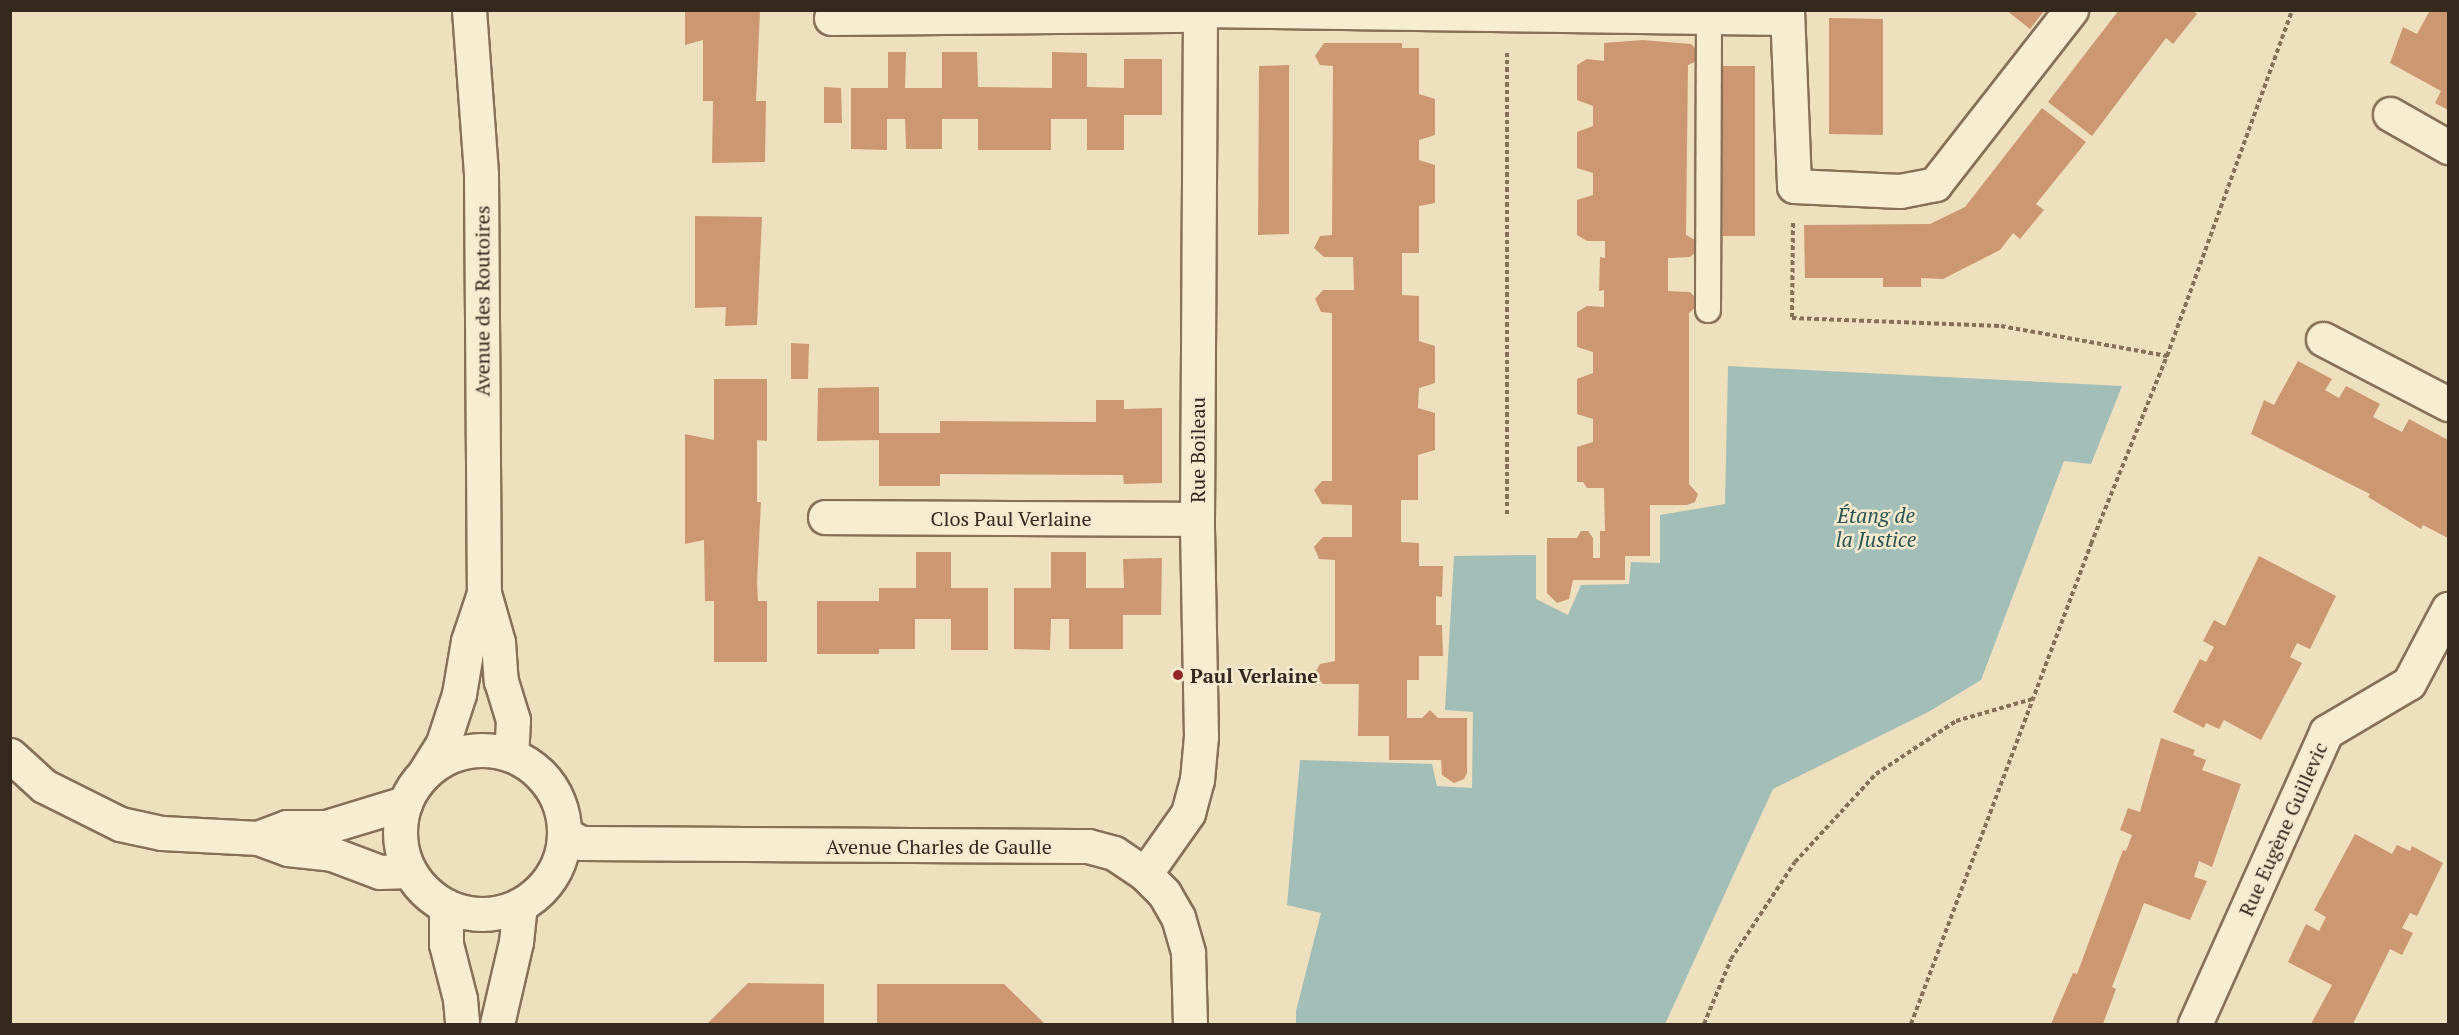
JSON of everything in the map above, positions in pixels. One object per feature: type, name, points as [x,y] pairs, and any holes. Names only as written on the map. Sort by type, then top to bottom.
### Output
[{"type":"street","name":"Avenue des Routoires","points":[[469,10],[481,175],[484,593],[498,642],[501,681],[513,720],[511,755]]},
{"type":"street","points":[[1787,17],[1794,186],[1900,191],[1935,184],[2071,10]]},
{"type":"street","points":[[831,18],[1200,13]]},
{"type":"street","name":"Rue Boileau","points":[[1145,874],[1188,813],[1197,780],[1201,736],[1197,519],[1200,13]]},
{"type":"street","points":[[2390,114],[2448,147]]},
{"type":"street","points":[[2323,339],[2448,404]]},
{"type":"street","name":"Clos Paul Verlaine","points":[[825,517],[1197,519]]},
{"type":"street","name":"Avenue des Routoires","points":[[425,773],[444,759],[466,752],[489,750],[511,755],[533,768],[550,787],[561,810],[564,834],[552,876],[520,905],[496,913],[470,914],[446,906],[425,891],[409,872],[401,849],[399,826],[405,803],[443,743],[459,694],[468,641],[484,593]]},
{"type":"street","name":"Rue Eugène Guillevic","points":[[2195,1024],[2326,732],[2409,683],[2448,609]]},
{"type":"street","points":[[10,755],[44,786],[120,824],[162,833],[258,838],[288,849],[332,854],[380,872],[409,872]]},
{"type":"street","points":[[258,838],[287,827],[326,827],[405,803]]},
{"type":"street","name":"Avenue Charles de Gaulle","points":[[564,834],[582,843],[1088,846],[1114,853],[1145,874],[1164,893],[1178,917],[1188,953],[1190,1024]]},
{"type":"street","points":[[497,1024],[516,942],[520,905]]},
{"type":"street","points":[[446,906],[446,944],[460,999],[462,1024]]},
{"type":"lane","points":[[1200,13],[1507,19],[1787,17]]},
{"type":"lane","points":[[1708,310],[1709,16]]},
{"type":"path","points":[[1911,1024],[2033,699],[2167,356],[2292,10]]},
{"type":"path","points":[[1507,19],[1507,514]]},
{"type":"path","points":[[1794,186],[1792,318],[2001,326],[2167,356]]},
{"type":"path","points":[[1704,1024],[1731,959],[1795,862],[1876,774],[1956,721],[2033,699]]},
{"type":"water","name":"Étang de la Justice","points":[[1728,366],[2122,386],[2091,464],[2064,461],[1981,680],[1930,711],[1773,789],[1665,1024],[1296,1024],[1296,1011],[1321,913],[1287,905],[1300,760],[1432,764],[1437,786],[1472,788],[1473,712],[1445,710],[1454,556],[1536,555],[1536,599],[1568,615],[1581,585],[1629,584],[1631,562],[1660,563],[1660,515],[1725,504]]},
{"type":"building","points":[[685,10],[760,10],[756,101],[766,101],[765,162],[712,163],[713,101],[703,101],[703,40],[685,45]]},
{"type":"building","points":[[2006,10],[2045,10],[2030,29]]},
{"type":"building","points":[[2119,10],[2193,10],[2197,14],[2173,44],[2166,38],[2092,136],[2048,102]]},
{"type":"building","points":[[2430,10],[2448,11],[2448,110],[2435,103],[2441,91],[2390,63],[2403,27],[2417,34]]},
{"type":"building","points":[[1829,18],[1883,19],[1883,135],[1829,134]]},
{"type":"building","points":[[1642,40],[1691,44],[1698,51],[1695,62],[1688,65],[1686,235],[1697,241],[1696,252],[1690,257],[1668,258],[1668,291],[1690,292],[1697,299],[1697,306],[1689,313],[1689,484],[1698,494],[1695,502],[1687,505],[1650,505],[1650,556],[1625,556],[1625,580],[1573,580],[1569,599],[1557,603],[1547,593],[1547,538],[1577,538],[1581,531],[1588,531],[1593,538],[1593,558],[1600,558],[1600,531],[1605,531],[1604,488],[1587,488],[1583,482],[1577,482],[1577,447],[1593,442],[1593,419],[1577,414],[1577,379],[1593,373],[1593,352],[1577,347],[1577,312],[1587,306],[1604,307],[1604,290],[1599,291],[1600,257],[1605,258],[1605,241],[1587,241],[1577,235],[1577,200],[1593,195],[1593,173],[1577,168],[1577,132],[1593,126],[1593,106],[1577,100],[1577,65],[1587,59],[1604,61],[1604,43]]},
{"type":"building","points":[[1324,43],[1402,43],[1402,48],[1419,48],[1419,94],[1435,99],[1435,135],[1419,140],[1419,160],[1435,165],[1435,203],[1419,206],[1419,253],[1402,253],[1402,295],[1419,296],[1419,341],[1435,346],[1435,383],[1419,388],[1418,408],[1435,413],[1435,450],[1418,455],[1418,500],[1401,500],[1401,542],[1419,543],[1419,566],[1443,566],[1442,597],[1436,596],[1436,625],[1442,625],[1443,656],[1419,656],[1419,680],[1407,680],[1407,718],[1422,718],[1430,710],[1438,718],[1467,718],[1467,773],[1464,779],[1454,783],[1442,775],[1441,760],[1389,760],[1389,736],[1358,736],[1359,684],[1323,684],[1314,674],[1320,664],[1335,661],[1335,560],[1319,559],[1314,547],[1323,537],[1352,537],[1352,505],[1322,504],[1314,490],[1322,481],[1332,481],[1332,313],[1321,312],[1315,299],[1323,290],[1354,290],[1353,257],[1324,257],[1314,248],[1320,236],[1332,235],[1333,66],[1320,65],[1315,56]]},
{"type":"building","points":[[888,52],[906,52],[905,88],[942,88],[942,52],[977,52],[978,87],[1052,88],[1052,52],[1087,53],[1087,87],[1124,88],[1124,59],[1162,59],[1162,115],[1124,115],[1124,150],[1087,150],[1087,119],[1051,119],[1051,150],[978,150],[978,119],[942,119],[942,149],[906,149],[905,119],[887,119],[887,150],[851,149],[851,88],[888,88]]},
{"type":"building","points":[[1289,65],[1289,234],[1258,235],[1259,66]]},
{"type":"building","points":[[1723,66],[1755,66],[1755,236],[1723,236]]},
{"type":"building","points":[[824,87],[841,88],[842,123],[824,123]]},
{"type":"building","points":[[2042,108],[2086,142],[2036,204],[2044,210],[2020,239],[2013,233],[2000,250],[1943,279],[1921,278],[1921,287],[1883,287],[1883,278],[1805,278],[1804,225],[1930,224],[1965,207]]},
{"type":"building","points":[[695,216],[762,217],[757,325],[725,326],[726,307],[695,308]]},
{"type":"building","points":[[791,343],[809,344],[808,379],[791,379]]},
{"type":"building","points":[[2298,361],[2332,379],[2325,390],[2339,398],[2346,386],[2380,404],[2373,417],[2402,432],[2409,419],[2448,440],[2448,538],[2423,525],[2421,529],[2368,497],[2370,494],[2251,434],[2264,400],[2274,405]]},
{"type":"building","points":[[714,379],[767,379],[767,441],[757,440],[757,502],[761,502],[757,582],[758,601],[767,601],[767,662],[714,662],[714,601],[705,601],[704,540],[685,544],[685,434],[714,440]]},
{"type":"building","points":[[879,387],[879,433],[940,433],[940,421],[1096,422],[1096,400],[1124,400],[1124,409],[1162,408],[1162,483],[1124,484],[1123,475],[940,474],[940,486],[879,486],[879,440],[817,441],[818,388]]},
{"type":"building","points":[[916,552],[951,552],[951,588],[988,588],[988,650],[951,650],[951,619],[915,619],[915,649],[879,649],[879,654],[817,654],[817,601],[879,601],[879,588],[916,588]]},
{"type":"building","points":[[1051,552],[1086,552],[1086,588],[1124,588],[1123,559],[1162,558],[1161,615],[1123,615],[1123,649],[1069,649],[1069,619],[1051,619],[1050,650],[1014,649],[1014,588],[1051,588]]},
{"type":"building","points":[[2259,556],[2336,596],[2310,649],[2297,643],[2290,657],[2302,663],[2261,740],[2224,720],[2219,729],[2206,723],[2204,728],[2173,712],[2200,659],[2206,662],[2214,647],[2203,641],[2214,620],[2225,626]]},
{"type":"building","points":[[2161,738],[2195,750],[2193,755],[2206,760],[2202,770],[2241,784],[2212,867],[2199,861],[2194,877],[2207,881],[2190,920],[2144,903],[2112,987],[2116,989],[2103,1024],[2051,1024],[2073,973],[2077,974],[2123,850],[2126,851],[2132,835],[2120,830],[2128,808],[2140,812]]},
{"type":"building","points":[[2355,834],[2392,854],[2397,845],[2410,851],[2412,846],[2443,863],[2417,916],[2410,913],[2402,928],[2413,933],[2402,955],[2390,949],[2353,1024],[2311,1024],[2332,985],[2288,962],[2306,924],[2319,931],[2326,917],[2314,910]]},
{"type":"building","points":[[748,983],[824,984],[824,1024],[707,1024]]},
{"type":"building","points":[[877,984],[1004,984],[1045,1024],[877,1024]]},
{"type":"place","name":"Paul Verlaine","points":[[1178,675]]}]
